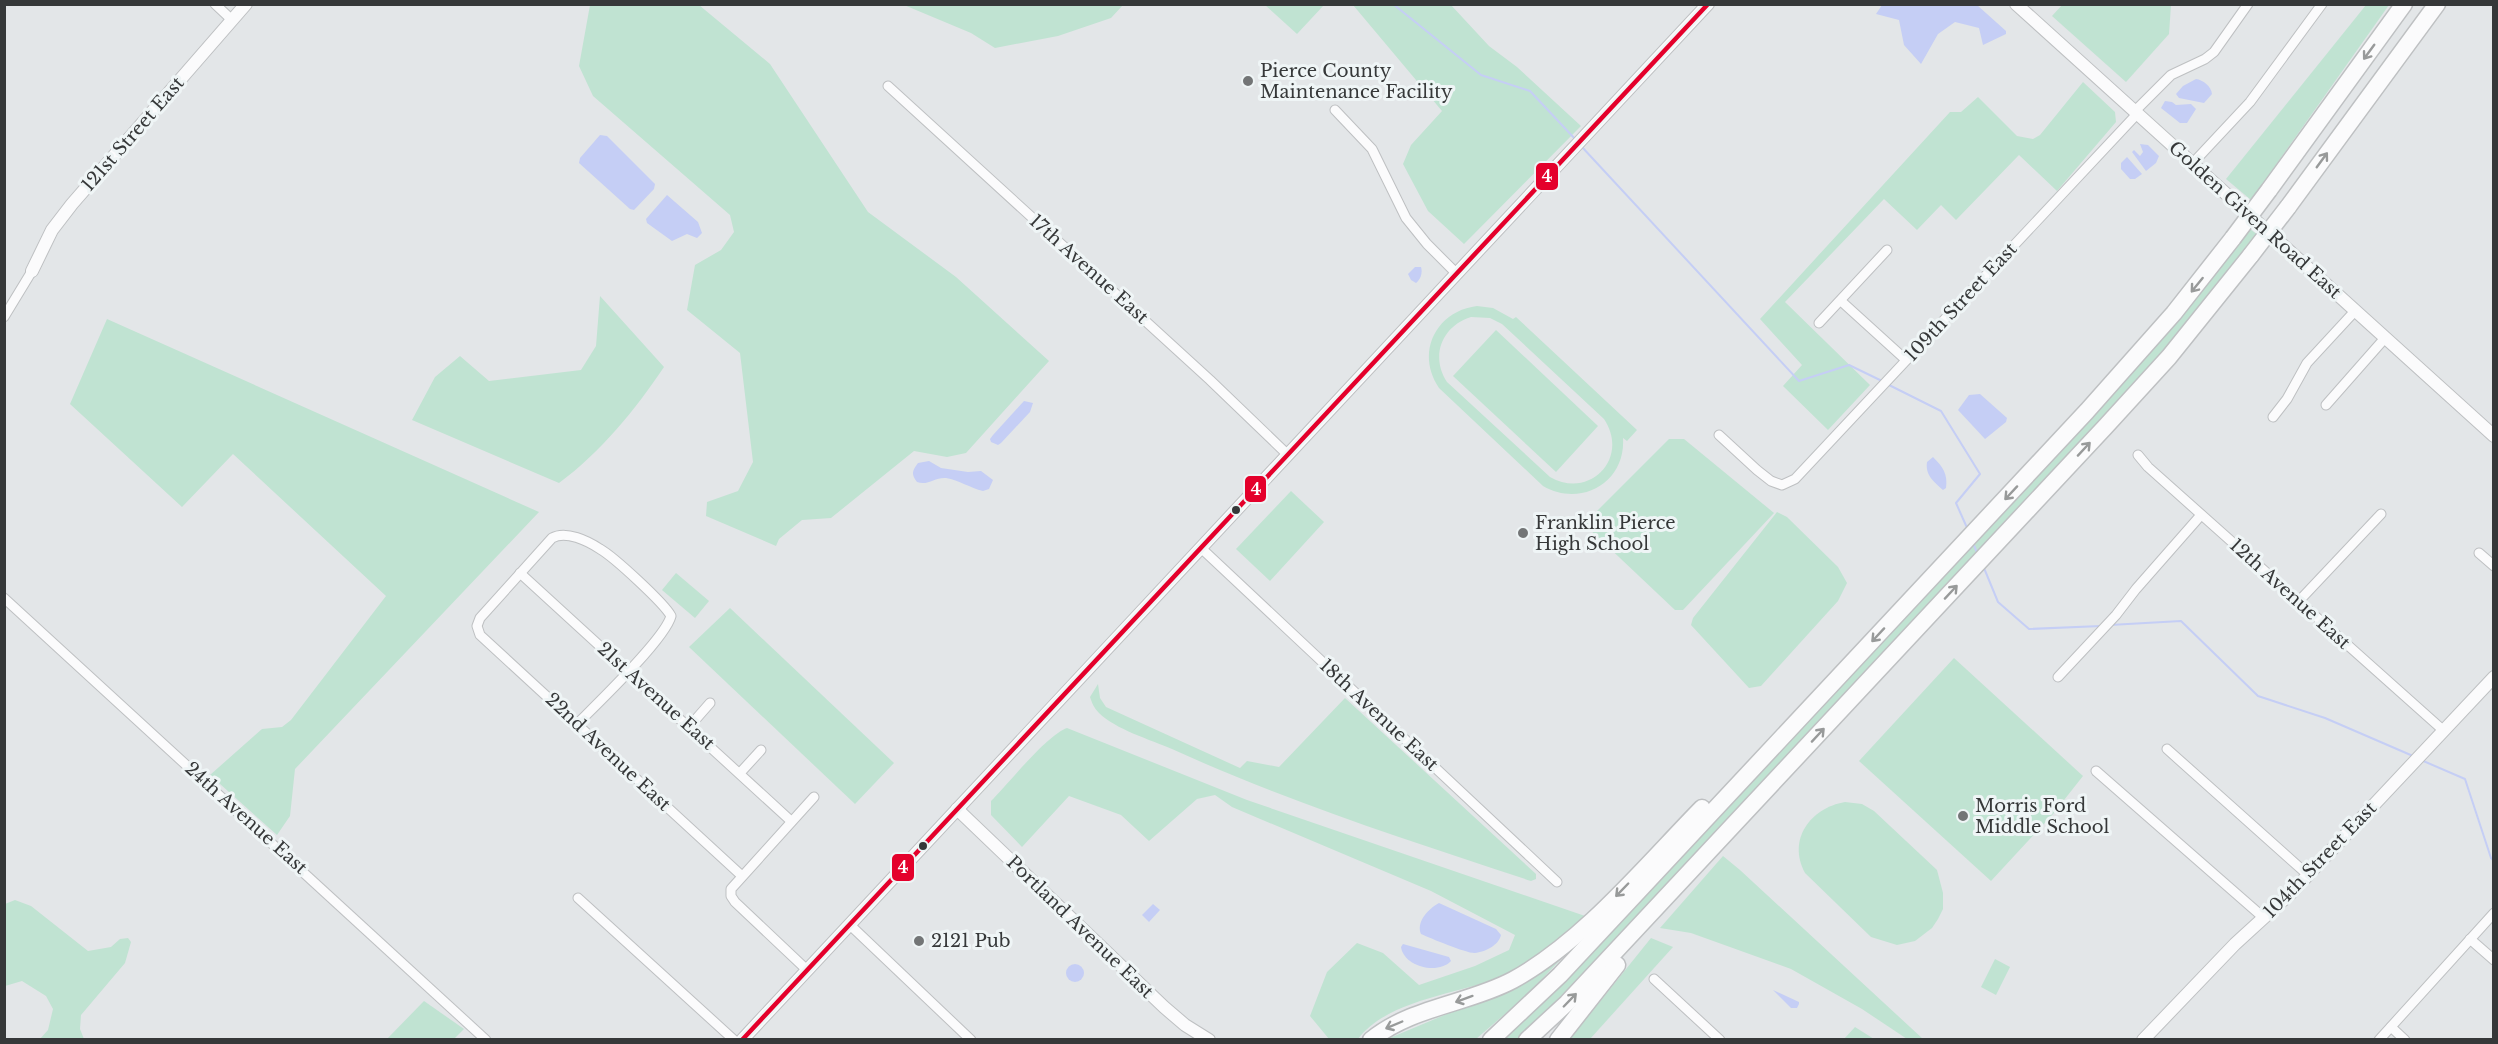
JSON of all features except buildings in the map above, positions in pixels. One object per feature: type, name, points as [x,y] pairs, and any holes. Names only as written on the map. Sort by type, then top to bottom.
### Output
[{"type":"highway","points":[[1491,1040],[1560,975],[2087,411],[2168,320],[2269,190],[2404,4]]},
{"type":"highway","points":[[1527,1040],[1567,1003],[1790,766],[2169,357],[2252,255],[2437,4]]},
{"type":"highway","points":[[1371,1040],[1393,1025],[1498,987],[1535,967],[1589,924],[1709,800],[1771,749]]},
{"type":"highway","points":[[1558,1040],[1612,969],[1741,828],[1790,766]]},
{"type":"main road","name":"121st Street East","points":[[32,271],[52,230],[72,204],[246,4]]},
{"type":"main road","points":[[742,1040],[1708,4]]},
{"type":"main road","name":"Golden Given Road East","points":[[2016,4],[2493,436]]},
{"type":"main road","name":"104th Street East","points":[[2143,1040],[2235,944],[2308,875],[2493,677]]},
{"type":"main road","name":"Portland Avenue East","points":[[957,809],[1164,1007],[1185,1025],[1209,1040]]},
{"type":"street","points":[[215,4],[232,20]]},
{"type":"street","name":"109th Street East","points":[[1719,435],[1771,481],[1782,485],[1795,479],[2171,75],[2205,59],[2214,52],[2248,4]]},
{"type":"street","points":[[2192,164],[2250,102],[2322,4]]},
{"type":"street","name":"17th Avenue East","points":[[888,86],[1200,370],[1288,454]]},
{"type":"street","points":[[1335,110],[1372,149],[1406,218],[1427,244],[1457,274]]},
{"type":"street","points":[[1820,323],[1887,250]]},
{"type":"street","points":[[4,317],[32,271]]},
{"type":"street","points":[[1841,301],[1906,360]]},
{"type":"street","points":[[2273,417],[2287,399],[2307,363],[2355,311]]},
{"type":"street","points":[[2326,405],[2385,338]]},
{"type":"street","name":"12th Avenue East","points":[[2138,455],[2201,515],[2444,731]]},
{"type":"street","points":[[2298,602],[2381,514]]},
{"type":"street","points":[[2058,677],[2116,615],[2201,515]]},
{"type":"street","points":[[520,573],[555,536],[576,538],[600,549],[671,616],[664,630],[578,724]]},
{"type":"street","name":"18th Avenue East","points":[[1201,548],[1557,882]]},
{"type":"street","points":[[2479,553],[2493,566]]},
{"type":"street","name":"22nd Avenue East","points":[[520,573],[480,618],[477,626],[480,635],[742,876]]},
{"type":"street","name":"21st Avenue East","points":[[520,573],[791,821]]},
{"type":"street","name":"24th Avenue East","points":[[4,598],[486,1040]]},
{"type":"street","points":[[689,727],[710,703]]},
{"type":"street","points":[[2167,749],[2308,875]]},
{"type":"street","points":[[740,773],[761,750]]},
{"type":"street","points":[[2096,771],[2264,918]]},
{"type":"street","points":[[807,970],[735,902],[731,892],[732,886],[814,797]]},
{"type":"street","points":[[578,898],[734,1040]]},
{"type":"street","points":[[2379,1040],[2493,913]]},
{"type":"street","points":[[849,924],[971,1040]]},
{"type":"street","points":[[2470,939],[2493,960]]},
{"type":"street","points":[[1654,979],[1720,1040]]},
{"type":"street","points":[[2391,1027],[2405,1040]]},
{"type":"green space","points":[[2063,4],[2171,5],[2169,34],[2126,82],[2052,16]]},
{"type":"green space","points":[[590,5],[699,5],[770,64],[868,212],[956,277],[1049,361],[966,453],[947,457],[914,451],[831,518],[802,520],[779,539],[776,546],[706,516],[707,502],[738,491],[753,462],[740,353],[687,310],[695,265],[721,250],[734,232],[730,215],[593,96],[579,66]]},
{"type":"green space","points":[[904,5],[1123,5],[1111,18],[1058,36],[995,48],[971,33]]},
{"type":"green space","points":[[1265,5],[1324,5],[1297,34]]},
{"type":"green space","points":[[1353,5],[1451,5],[1489,46],[1517,67],[1581,126],[1464,244],[1428,211],[1403,164],[1411,145],[1442,111]]},
{"type":"green space","points":[[2366,5],[2389,5],[2251,200],[2226,179]]},
{"type":"green space","points":[[2083,82],[2115,112],[2116,122],[2057,191],[2019,155],[1956,220],[1941,205],[1917,230],[1884,199],[1785,302],[1870,385],[1828,430],[1783,386],[1802,365],[1760,319],[1950,112],[1961,112],[1978,97],[2017,136],[2033,139],[2040,135]]},
{"type":"green space","points":[[2250,229],[2258,235],[2145,373],[1559,1002],[1519,1039],[1504,1040],[1546,999]]},
{"type":"green space","points":[[600,296],[664,367],[616,430],[589,458],[559,483],[412,420],[435,377],[460,356],[489,381],[581,370],[596,346]]},
{"type":"green space","points":[[1477,306],[1493,308],[1513,319],[1516,317],[1637,430],[1627,441],[1623,438],[1622,454],[1617,467],[1598,487],[1572,494],[1557,492],[1543,486],[1439,388],[1432,375],[1429,361],[1430,348],[1441,325],[1450,316]],"holes":[[[1471,317],[1490,318],[1502,324],[1604,419],[1611,434],[1612,448],[1609,461],[1592,479],[1579,483],[1565,483],[1550,477],[1447,382],[1442,372],[1439,352],[1446,335],[1461,321]]]},
{"type":"green space","points":[[107,319],[539,512],[295,769],[290,816],[277,835],[210,775],[262,729],[282,727],[291,720],[386,596],[233,454],[182,507],[70,404]]},
{"type":"green space","points":[[1496,330],[1598,426],[1556,472],[1453,376]]},
{"type":"green space","points":[[1669,439],[1684,439],[1774,513],[1683,610],[1675,610],[1584,524]]},
{"type":"green space","points":[[1291,491],[1324,522],[1270,581],[1236,549]]},
{"type":"green space","points":[[1777,512],[1787,517],[1838,567],[1847,583],[1838,601],[1761,686],[1749,688],[1691,625],[1693,618]]},
{"type":"green space","points":[[676,573],[709,601],[695,618],[662,590]]},
{"type":"green space","points":[[730,608],[894,763],[855,804],[689,647]]},
{"type":"green space","points":[[1954,658],[2083,776],[2053,814],[1991,881],[1859,761]]},
{"type":"green space","points":[[1098,684],[1100,698],[1106,707],[1240,768],[1247,761],[1279,767],[1345,698],[1536,874],[1536,879],[1531,881],[1350,820],[1134,734],[1106,719],[1096,709],[1090,697]]},
{"type":"green space","points":[[1067,728],[1247,800],[1588,917],[1540,955],[1509,974],[1388,1014],[1358,1039],[1329,1039],[1310,1016],[1327,972],[1357,943],[1383,953],[1419,985],[1475,966],[1509,950],[1515,935],[1431,891],[1232,807],[1215,795],[1197,799],[1149,841],[1121,815],[1069,796],[1022,847],[991,815],[991,801],[1049,740]]},
{"type":"green space","points":[[1845,802],[1862,804],[1874,811],[1937,870],[1943,893],[1943,909],[1932,928],[1915,941],[1897,945],[1871,937],[1805,873],[1800,861],[1799,849],[1805,827],[1821,811]]},
{"type":"green space","points":[[1723,856],[1923,1039],[1907,1039],[1862,1009],[1791,969],[1691,933],[1660,928]]},
{"type":"green space","points":[[15,900],[31,906],[88,951],[111,947],[120,939],[128,938],[131,942],[125,963],[81,1015],[80,1029],[84,1039],[40,1039],[48,1030],[53,1009],[46,996],[22,981],[5,986],[5,904]]},
{"type":"green space","points":[[1651,938],[1673,947],[1590,1039],[1569,1040]]},
{"type":"green space","points":[[1577,942],[1528,994],[1476,1039],[1385,1040],[1504,990]]},
{"type":"green space","points":[[1995,959],[2010,967],[1996,995],[1981,987]]},
{"type":"green space","points":[[424,1001],[464,1029],[454,1039],[387,1039]]},
{"type":"green space","points":[[1855,1027],[1874,1039],[1844,1039]]},
{"type":"water","points":[[1882,5],[1977,5],[2006,31],[2006,34],[1983,45],[1979,28],[1955,22],[1938,34],[1921,64],[1904,45],[1899,20],[1876,14]]},
{"type":"water","points":[[2196,79],[2206,84],[2212,94],[2204,103],[2179,98],[2176,94],[2183,86]]},
{"type":"water","points":[[2165,101],[2176,105],[2191,104],[2196,109],[2187,123],[2180,123],[2161,108]]},
{"type":"water","points":[[600,135],[607,136],[655,184],[654,189],[634,210],[630,209],[579,163],[580,158]]},
{"type":"water","points":[[2140,144],[2148,145],[2159,156],[2156,163],[2146,171],[2132,152],[2134,150],[2140,156],[2143,152]]},
{"type":"water","points":[[2127,157],[2142,174],[2135,179],[2130,179],[2121,169],[2121,163]]},
{"type":"water","points":[[667,195],[698,222],[702,233],[697,238],[687,234],[672,241],[647,223],[646,219]]},
{"type":"water","points":[[1415,267],[1422,269],[1421,276],[1416,283],[1408,274]]},
{"type":"water","points":[[1980,394],[2007,418],[2006,422],[1985,439],[1958,410],[1969,395]]},
{"type":"water","points":[[1024,401],[1033,403],[1030,412],[1001,443],[998,445],[991,442],[993,435]]},
{"type":"water","points":[[1933,457],[1945,475],[1946,488],[1943,490],[1927,471],[1927,462]]},
{"type":"water","points":[[929,461],[941,468],[968,472],[981,471],[993,480],[989,489],[983,491],[946,478],[925,483],[917,482],[913,475],[914,468],[918,463]]},
{"type":"water","points":[[1439,903],[1496,929],[1501,935],[1500,939],[1483,951],[1471,953],[1421,934],[1420,925],[1424,916]]},
{"type":"water","points":[[1153,904],[1160,910],[1149,922],[1142,915]]},
{"type":"water","points":[[1403,944],[1449,957],[1451,961],[1438,968],[1422,967],[1408,960],[1403,954],[1401,947]]},
{"type":"water","points":[[1075,964],[1081,967],[1084,973],[1081,979],[1075,982],[1069,979],[1066,973],[1069,967]]},
{"type":"water","points":[[1773,990],[1799,1002],[1797,1008],[1791,1008]]},
{"type":"waterway","points":[[1393,4],[1481,75],[1530,91],[1576,140]]},
{"type":"waterway","points":[[1582,147],[1799,381],[1849,365],[1882,381]]},
{"type":"waterway","points":[[1887,384],[1941,411],[1980,474],[1956,503],[1968,530]]},
{"type":"waterway","points":[[1973,543],[1978,555]]},
{"type":"waterway","points":[[1984,568],[1998,602],[2029,629],[2101,626]]},
{"type":"waterway","points":[[2110,625],[2181,621],[2258,696],[2325,718],[2413,756]]},
{"type":"waterway","points":[[2421,760],[2465,779],[2491,858],[2494,861]]},
{"type":"transit line","name":"4","points":[[742,1040],[1708,4]]},
{"type":"place","name":"Pierce County Maintenance Facility","points":[[1248,81]]},
{"type":"place","name":"Franklin Pierce High School","points":[[1523,533]]},
{"type":"place","name":"Morris Ford Middle School","points":[[1963,816]]},
{"type":"place","name":"2121 Pub","points":[[919,941]]}]
